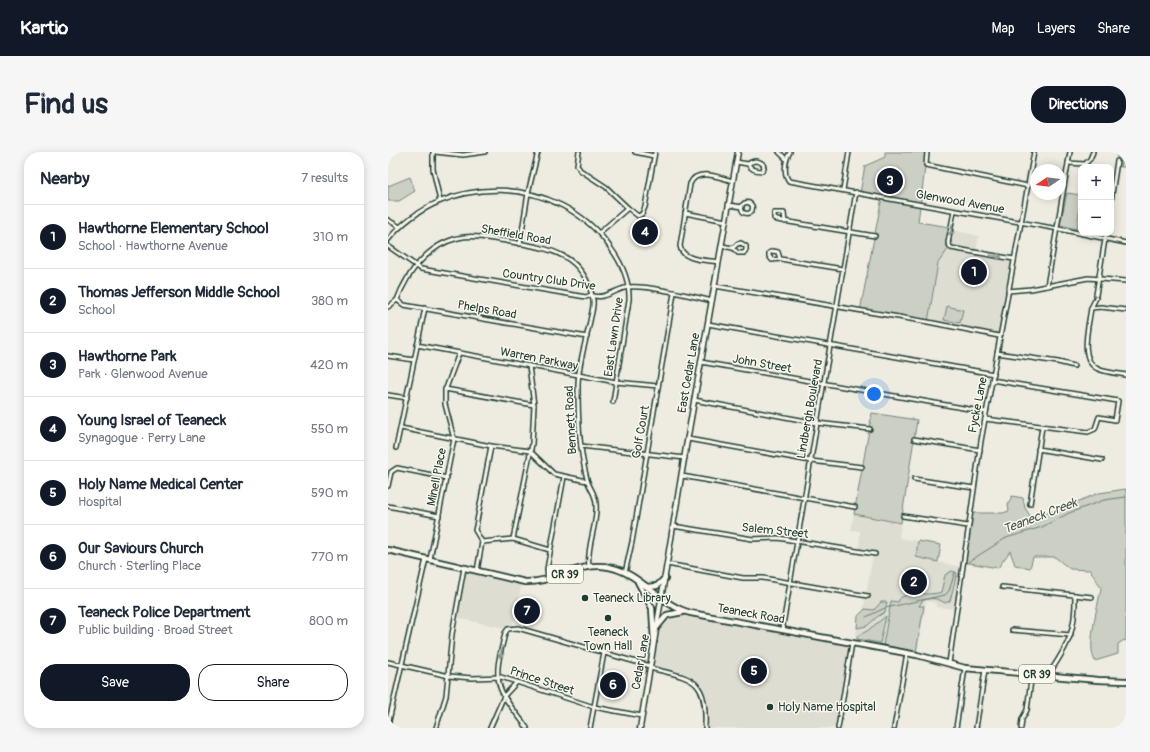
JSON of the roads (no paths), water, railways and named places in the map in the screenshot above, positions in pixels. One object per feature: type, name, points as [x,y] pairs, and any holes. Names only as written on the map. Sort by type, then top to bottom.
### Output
[{"type":"main road","name":"Teaneck Road","points":[[388,551],[525,582],[535,582],[548,579],[589,567],[608,567],[625,573],[686,612],[907,653],[966,668],[1098,680],[1126,681]]},
{"type":"main road","points":[[647,587],[657,586],[665,578]]},
{"type":"main road","points":[[637,581],[652,608],[654,641]]},
{"type":"main road","points":[[657,627],[667,615],[686,612]]},
{"type":"street","points":[[440,201],[433,169],[434,152],[463,155],[485,152]]},
{"type":"street","points":[[520,244],[528,193],[538,152]]},
{"type":"street","points":[[578,152],[577,165],[580,170],[606,186],[638,216],[643,212],[654,154],[635,152]]},
{"type":"street","name":"East Cedar Lane","points":[[662,598],[684,458],[738,152]]},
{"type":"street","points":[[779,152],[786,159],[790,152]]},
{"type":"street","points":[[844,190],[849,152]]},
{"type":"street","points":[[927,152],[926,165],[1028,186]]},
{"type":"street","name":"Fycke Lane","points":[[949,663],[986,412],[1034,152]]},
{"type":"street","points":[[1047,286],[1070,152]]},
{"type":"street","points":[[1068,164],[1085,164],[1090,159],[1092,152]]},
{"type":"street","name":"Glenwood Avenue","points":[[786,159],[786,177],[789,181],[1056,228],[1126,243]]},
{"type":"street","points":[[736,162],[748,164],[751,168],[756,170],[762,171],[764,168],[763,164],[759,162],[752,161],[748,164]]},
{"type":"street","points":[[1111,200],[1117,161]]},
{"type":"street","points":[[719,262],[687,256],[681,251],[680,246],[690,184],[696,176],[705,175],[733,181]]},
{"type":"street","name":"East Lawn Drive","points":[[388,240],[400,227],[416,214],[440,201],[467,192],[488,189],[528,193],[563,206],[582,218],[599,233],[617,258],[629,287],[629,300],[613,402]]},
{"type":"street","name":"Lindbergh Boulevard","points":[[784,630],[783,625],[790,582],[856,192]]},
{"type":"street","points":[[729,205],[742,207]]},
{"type":"street","points":[[599,233],[628,208]]},
{"type":"street","points":[[954,211],[948,243],[951,248],[1014,259]]},
{"type":"street","points":[[685,213],[726,221]]},
{"type":"street","points":[[388,220],[400,227]]},
{"type":"street","points":[[785,222],[875,236]]},
{"type":"street","points":[[1106,236],[1096,296],[1091,308],[1086,343],[1090,361],[1094,367],[1100,370],[1126,375]]},
{"type":"street","name":"Sheffield Road","points":[[397,300],[405,282],[417,266],[437,248],[457,238],[480,237],[544,248],[565,257],[582,273],[588,283],[591,294]]},
{"type":"street","name":"Country Club Drive","points":[[388,246],[421,269],[580,296],[586,297],[591,294],[596,297],[602,296],[629,287],[674,293],[712,301]]},
{"type":"street","points":[[722,246],[733,248]]},
{"type":"street","points":[[780,259],[843,269]]},
{"type":"street","points":[[1008,292],[1047,286],[1078,279],[1098,278],[1126,281]]},
{"type":"street","points":[[715,286],[837,308],[928,322],[999,336]]},
{"type":"street","name":"Golf Court","points":[[625,573],[674,293]]},
{"type":"street","name":"Bennett Road","points":[[589,567],[588,559],[596,510],[596,498],[587,481],[580,446],[578,418],[578,375],[593,306],[591,294]]},
{"type":"street","points":[[388,307],[397,300]]},
{"type":"street","name":"Phelps Road","points":[[397,300],[404,305],[587,337]]},
{"type":"street","points":[[1091,308],[1101,307],[1126,310]]},
{"type":"street","points":[[396,448],[425,308]]},
{"type":"street","points":[[708,324],[994,374]]},
{"type":"street","name":"Warren Parkway","points":[[417,345],[616,382],[658,386]]},
{"type":"street","name":"Minell Place","points":[[388,725],[447,478],[454,439],[444,404],[445,389],[459,353]]},
{"type":"street","points":[[996,353],[1058,362],[1074,366]]},
{"type":"street","points":[[388,356],[414,360]]},
{"type":"street","name":"John Street","points":[[701,362],[986,412]]},
{"type":"street","points":[[513,539],[530,452],[534,405],[529,366]]},
{"type":"street","points":[[985,419],[1088,432],[1095,428],[1099,417],[1115,420],[1118,401],[992,380]]},
{"type":"street","points":[[445,389],[534,405]]},
{"type":"street","points":[[388,395],[407,398]]},
{"type":"street","points":[[694,400],[817,423],[870,429]]},
{"type":"street","points":[[1030,504],[1042,427]]},
{"type":"street","points":[[400,428],[530,452],[551,472],[564,477],[587,481]]},
{"type":"street","points":[[688,439],[811,461],[862,467]]},
{"type":"street","points":[[914,439],[980,450]]},
{"type":"street","points":[[476,571],[482,542],[476,530],[476,526],[491,446]]},
{"type":"street","points":[[580,446],[684,458]]},
{"type":"street","points":[[1038,449],[1102,460]]},
{"type":"street","points":[[388,486],[391,472],[394,468],[447,478]]},
{"type":"street","points":[[682,476],[855,507]]},
{"type":"street","points":[[548,579],[547,572],[550,550],[564,477]]},
{"type":"street","points":[[914,479],[974,488]]},
{"type":"street","points":[[388,506],[439,516]]},
{"type":"street","points":[[902,516],[968,526]]},
{"type":"street","name":"Salem Street","points":[[673,526],[753,539],[778,538],[875,554]]},
{"type":"street","points":[[482,542],[513,539],[550,550]]},
{"type":"street","points":[[667,564],[742,578],[763,578],[868,596]]},
{"type":"street","points":[[436,728],[446,696],[454,617],[464,568]]},
{"type":"street","points":[[1002,587],[1092,597]]},
{"type":"street","points":[[1048,675],[1066,649],[1071,635],[1075,619],[1075,595]]},
{"type":"street","name":"Cedar Lane","points":[[640,728],[662,598]]},
{"type":"street","points":[[527,728],[504,696],[499,683],[498,666],[505,633],[508,629],[518,628],[688,678],[696,683],[702,693],[705,728]]},
{"type":"street","points":[[1012,630],[1071,635]]},
{"type":"street","points":[[838,728],[852,643]]},
{"type":"street","points":[[590,728],[604,653]]},
{"type":"street","points":[[894,728],[907,653]]},
{"type":"street","name":"Prince Street","points":[[388,662],[449,676],[472,678],[498,677],[594,707],[642,716]]},
{"type":"street","points":[[956,728],[966,668]]},
{"type":"street","points":[[976,728],[985,670]]},
{"type":"street","points":[[1021,728],[1022,719],[1027,710],[1032,673]]},
{"type":"street","points":[[490,728],[504,696],[517,682]]},
{"type":"waterway","name":"Teaneck Creek","points":[[965,564],[1006,538],[1042,527],[1069,513],[1104,500],[1126,497]]},
{"type":"waterway","name":"Teaneck Creek","points":[[866,617],[885,608],[945,595],[949,591],[955,572]]},
{"type":"place","name":"Hawthorne Park","points":[[890,181]]},
{"type":"place","name":"Young Israel of Teaneck","points":[[645,232]]},
{"type":"place","name":"Hawthorne Elementary School","points":[[974,272]]},
{"type":"place","name":"Thomas Jefferson Middle School","points":[[914,582]]},
{"type":"place","name":"Teaneck Library","points":[[585,598]]},
{"type":"place","name":"Teaneck Police Department","points":[[527,611]]},
{"type":"place","name":"Teaneck Town Hall","points":[[608,618]]},
{"type":"place","name":"Holy Name Medical Center","points":[[754,671]]},
{"type":"place","name":"Our Saviours Church","points":[[613,685]]},
{"type":"place","name":"Holy Name Hospital","points":[[770,707]]}]
